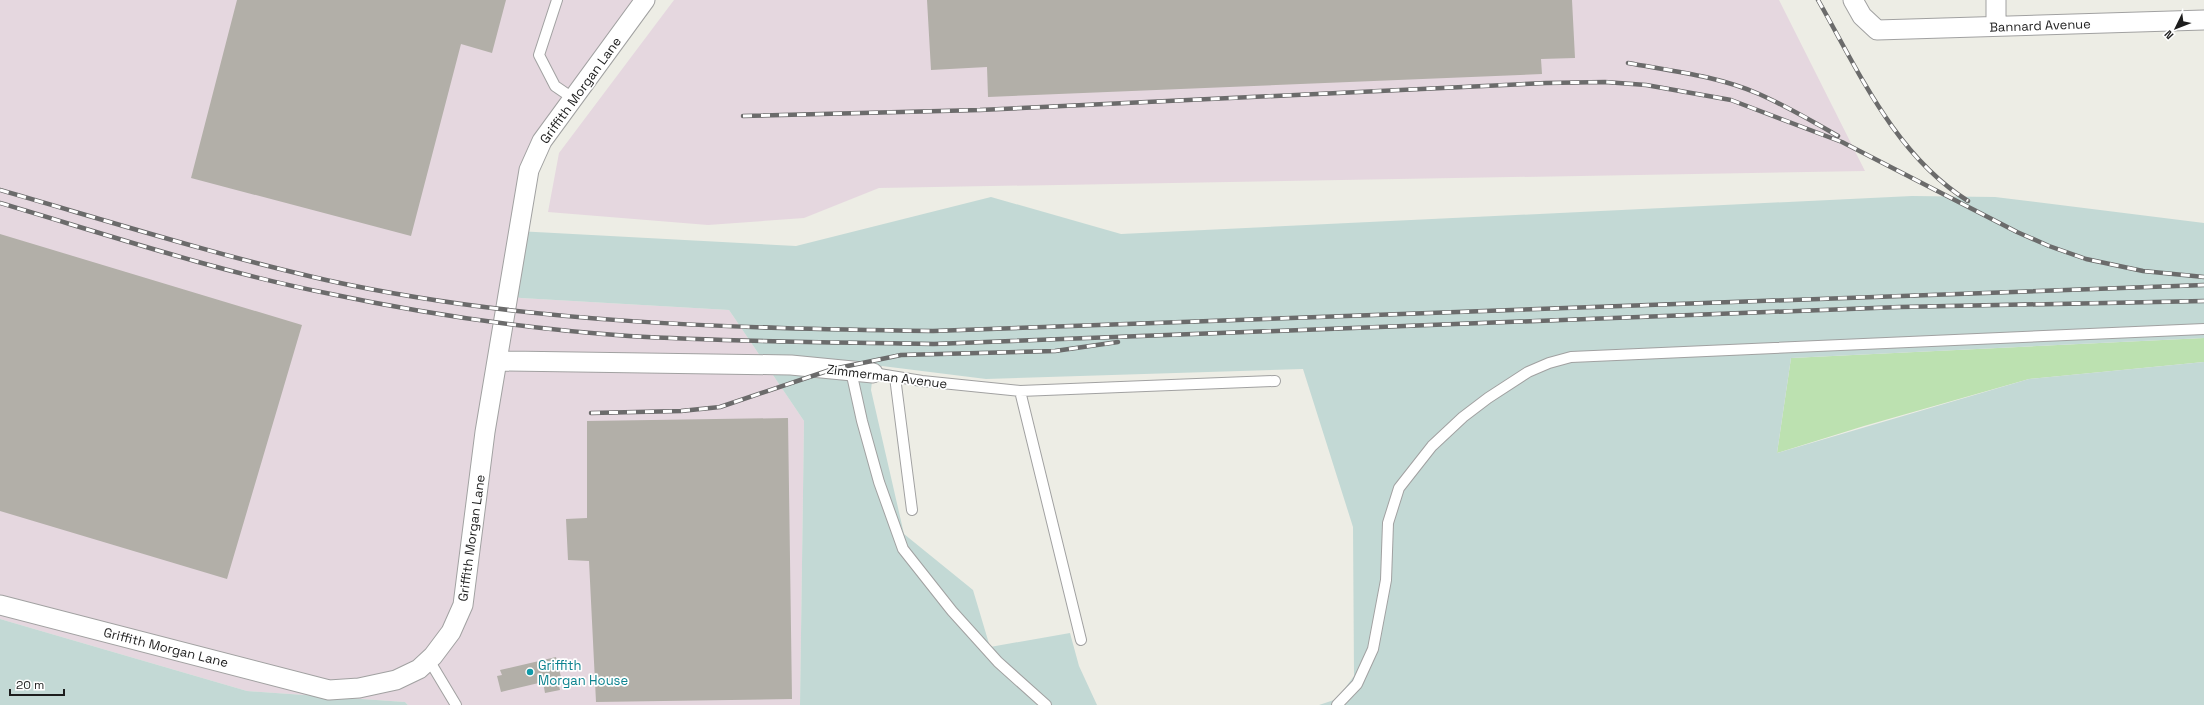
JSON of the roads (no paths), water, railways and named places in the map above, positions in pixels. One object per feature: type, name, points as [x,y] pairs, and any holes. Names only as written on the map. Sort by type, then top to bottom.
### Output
[{"type":"street","name":"Griffith Morgan Lane","points":[[0,604],[329,690],[359,688],[396,680],[420,669],[429,660],[450,632],[463,605],[486,432],[499,361],[529,170],[542,141],[645,0]]},
{"type":"street","name":"Bannard Avenue","points":[[1853,0],[1862,16],[1877,30],[2204,20]]},
{"type":"street","points":[[1996,0],[1996,26]]},
{"type":"street","name":"Zimmerman Avenue","points":[[499,361],[791,365],[873,374]]},
{"type":"lane","points":[[556,0],[539,55],[555,86],[574,98]]},
{"type":"lane","points":[[1337,705],[1357,684],[1373,649],[1386,580],[1388,524],[1399,488],[1432,446],[1463,417],[1488,398],[1528,372],[1549,363],[1571,357],[2204,329]]},
{"type":"lane","points":[[851,371],[862,421],[879,482],[903,549],[952,611],[998,662],[1046,705]]},
{"type":"lane","name":"Zimmerman Avenue","points":[[873,374],[1020,391],[1275,381]]},
{"type":"lane","points":[[895,377],[912,510]]},
{"type":"lane","points":[[1020,391],[1081,640]]},
{"type":"lane","points":[[429,660],[456,705]]},
{"type":"railway","points":[[1818,0],[1864,83],[1899,136],[1942,182],[1968,201]]},
{"type":"railway","points":[[1628,63],[1711,78],[1743,88],[1759,94],[1809,119],[1838,136]]},
{"type":"railway","points":[[743,116],[980,110],[1546,83],[1605,82],[1646,85],[1731,100],[1842,142],[2017,232],[2049,246],[2086,259],[2143,271],[2204,277]]},
{"type":"railway","points":[[0,190],[244,260],[326,280],[401,295],[552,315],[704,325],[933,331],[2204,285]]},
{"type":"railway","points":[[0,203],[203,263],[285,284],[363,301],[515,325],[591,333],[705,340],[934,344],[1900,307],[2204,301]]},
{"type":"railway","points":[[591,413],[681,411],[720,407],[833,369],[901,355],[1055,351],[1118,342]]},
{"type":"place","name":"Griffith Morgan House","points":[[530,672]]}]
